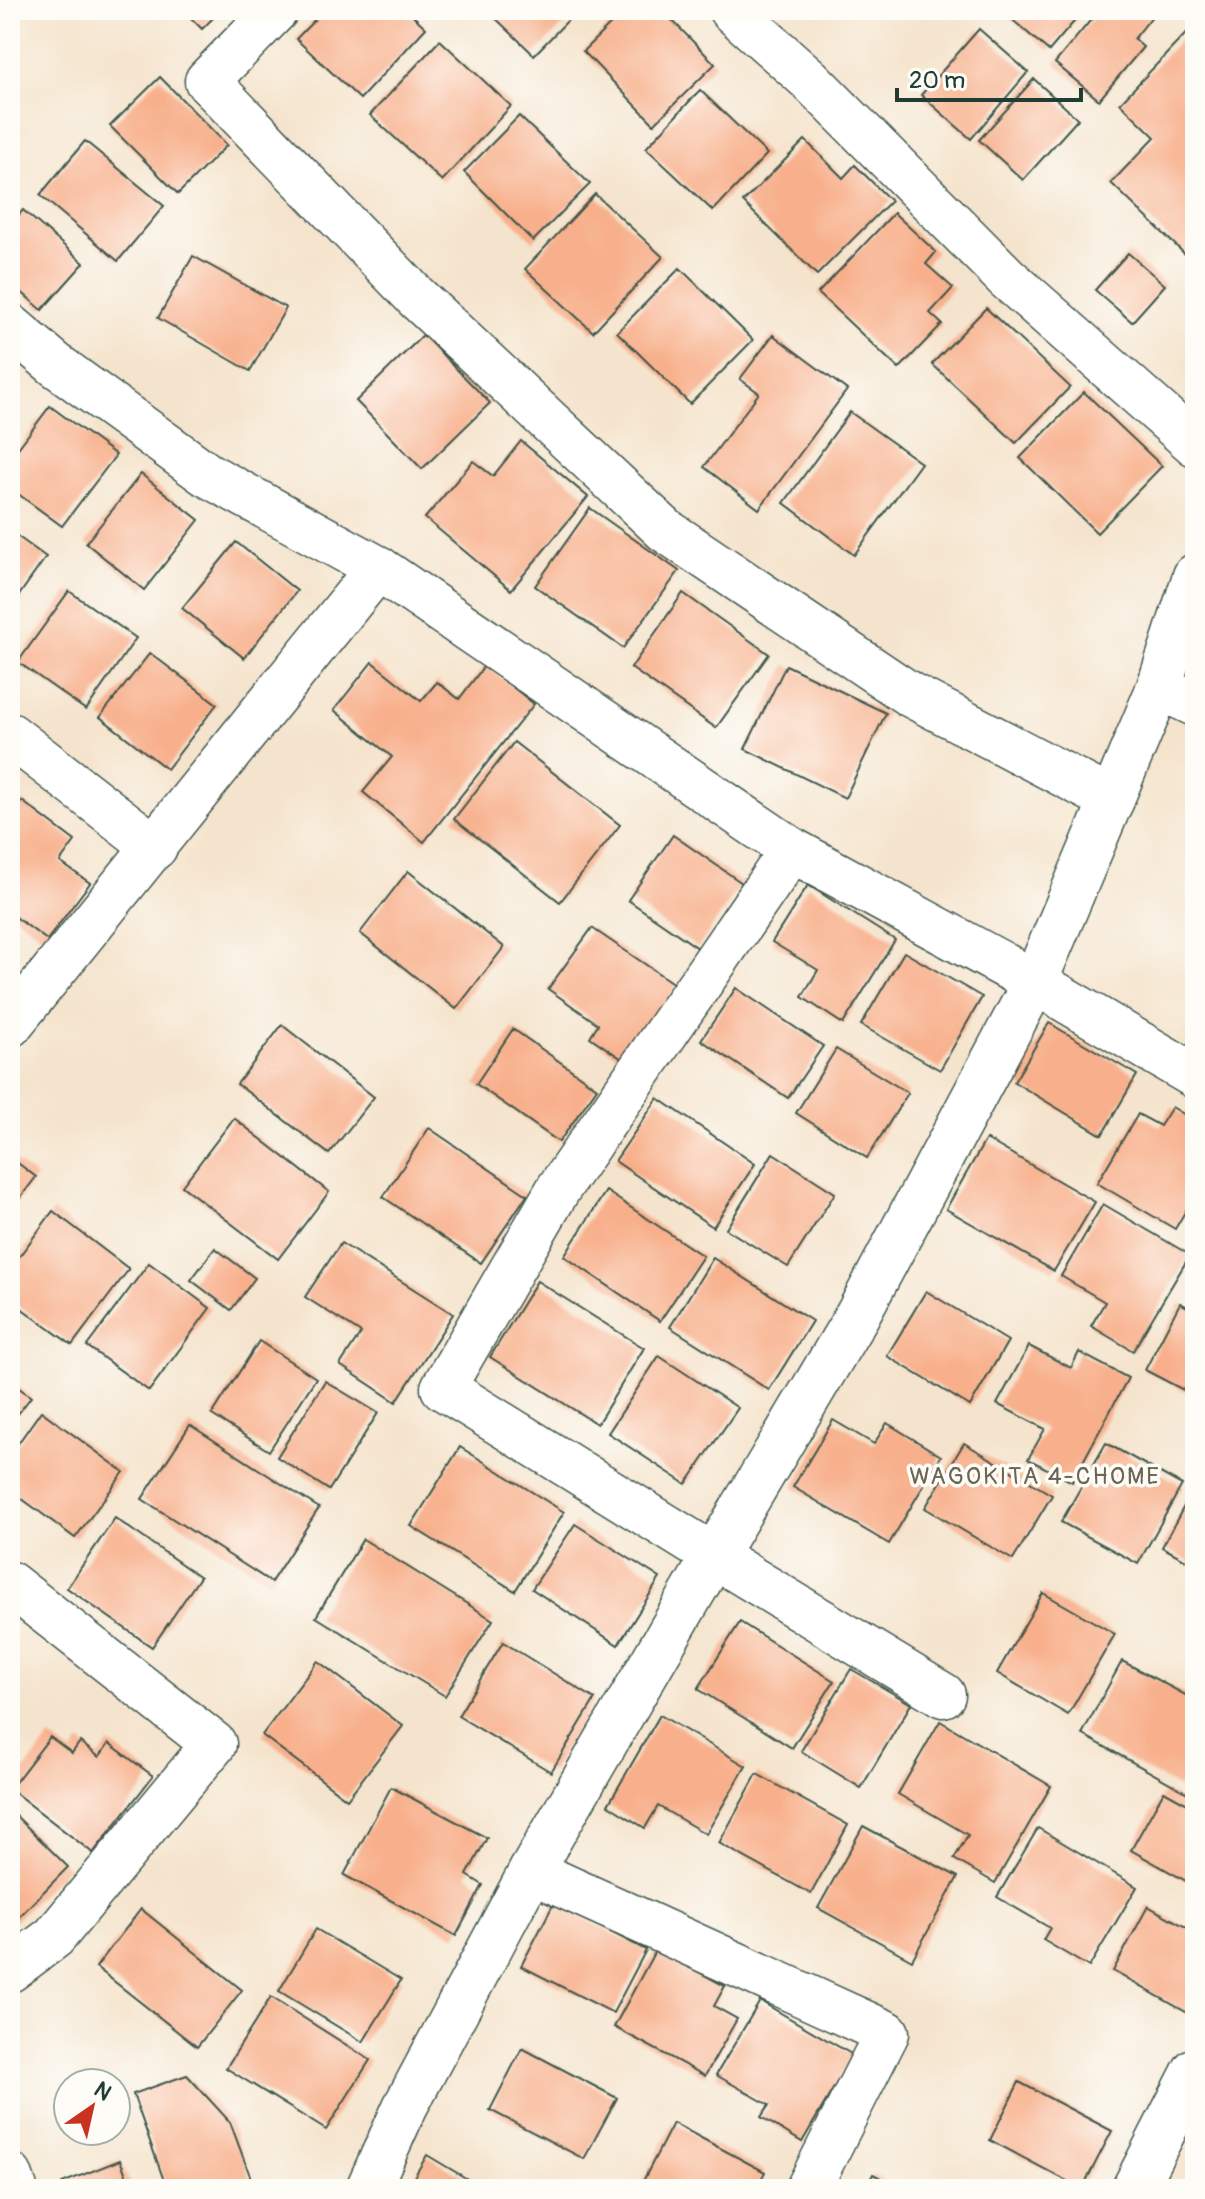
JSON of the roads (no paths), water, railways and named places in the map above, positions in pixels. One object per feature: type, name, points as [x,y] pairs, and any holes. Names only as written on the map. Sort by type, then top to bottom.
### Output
[{"type":"street","points":[[276,10],[207,81],[416,297],[665,530],[909,694],[1112,800]]},
{"type":"street","points":[[731,10],[809,79],[1007,278],[1195,444]]},
{"type":"street","points":[[10,326],[56,365],[206,474],[378,568],[792,850],[1035,982],[1195,1076]]},
{"type":"street","points":[[10,1025],[378,568]]},
{"type":"street","points":[[368,2189],[405,2107],[531,1871],[858,1314],[1035,982],[1138,733],[1177,695],[1195,576]]},
{"type":"street","points":[[10,735],[155,847]]},
{"type":"street","points":[[792,850],[559,1188],[443,1388],[943,1695]]},
{"type":"street","points":[[10,1584],[214,1744],[54,1937],[10,1970]]},
{"type":"street","points":[[531,1871],[887,2033],[808,2189]]},
{"type":"street","points":[[1134,2189],[1195,2070]]},
{"type":"street","points":[[10,2175],[15,2189]]},
{"type":"district","name":"WAGOKITA 4-CHOME","points":[[1035,1476]]}]
